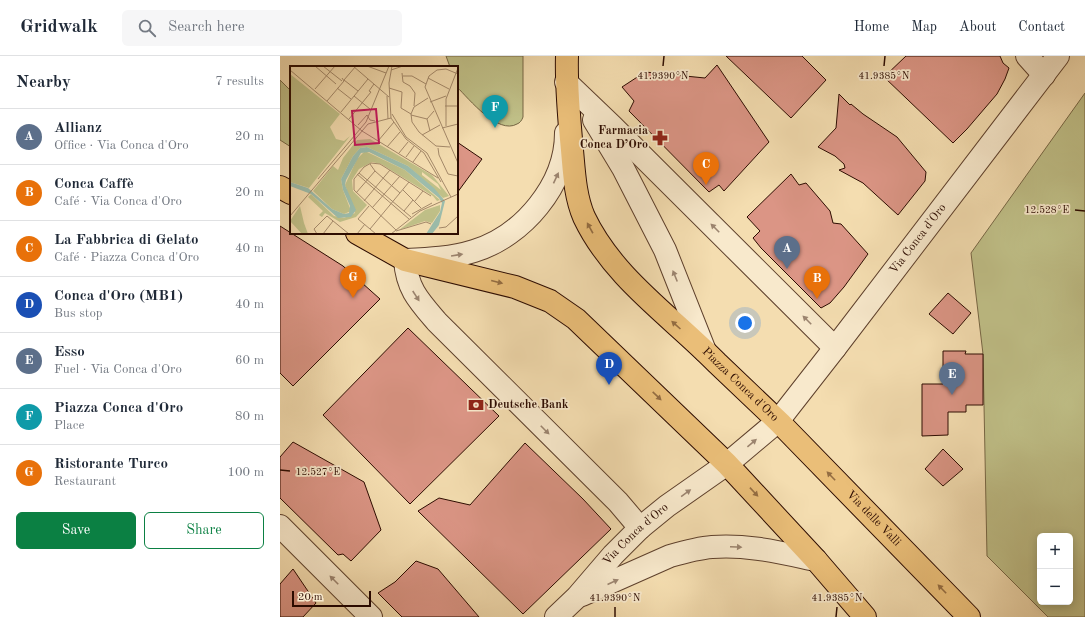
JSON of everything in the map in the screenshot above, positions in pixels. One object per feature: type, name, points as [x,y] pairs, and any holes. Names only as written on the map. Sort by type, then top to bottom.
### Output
[{"type":"main road","name":"Piazza Conca d'Oro","points":[[567,56],[566,82],[575,182],[581,208],[589,226],[605,252],[618,268],[778,421]]},
{"type":"main road","points":[[358,234],[405,260],[515,286],[558,306],[576,319],[727,464],[816,560],[865,617]]},
{"type":"main road","name":"Via delle Valli","points":[[778,421],[969,617]]},
{"type":"street","points":[[1026,56],[1044,75]]},
{"type":"street","name":"Via Conca d'Oro","points":[[778,421],[1058,56]]},
{"type":"street","points":[[566,82],[566,142],[562,160],[552,186],[532,214],[499,240],[480,249],[464,254],[405,260],[406,272],[416,297],[426,309],[448,333],[618,502],[640,528]]},
{"type":"street","points":[[566,82],[618,131],[835,348]]},
{"type":"street","points":[[566,82],[597,124],[632,185],[665,250],[705,351]]},
{"type":"street","name":"Piazza Conca d'Oro","points":[[727,464],[778,421]]},
{"type":"street","name":"Via Conca d'Oro","points":[[556,617],[577,597],[613,555],[640,528],[667,506],[727,464]]},
{"type":"street","points":[[280,526],[371,617]]},
{"type":"street","points":[[577,597],[666,558],[682,552],[702,548],[726,546],[750,548],[816,560]]},
{"type":"green space","points":[[446,56],[523,56],[523,117],[521,121],[517,124],[509,126],[501,125],[484,114],[458,88],[458,66],[450,66]]},
{"type":"green space","points":[[280,80],[290,90],[290,146],[280,140]]},
{"type":"green space","points":[[1085,93],[1085,617],[1048,617],[987,556],[983,354],[971,253]]},
{"type":"building","points":[[726,56],[802,56],[826,80],[791,118]]},
{"type":"building","points":[[906,56],[1000,56],[1003,63],[1009,68],[997,94],[953,143],[884,77]]},
{"type":"building","points":[[717,65],[769,142],[724,191],[719,185],[709,192],[629,111],[634,101],[622,87],[645,72],[705,78]]},
{"type":"building","points":[[839,94],[850,105],[851,104],[897,137],[926,172],[925,181],[898,215],[863,183],[839,170],[845,168],[844,164],[835,156],[818,147],[836,128]]},
{"type":"building","points":[[458,143],[482,159],[458,192]]},
{"type":"building","points":[[791,174],[799,185],[806,183],[830,211],[833,223],[841,224],[868,254],[844,287],[830,303],[821,308],[761,248],[753,238],[760,231],[747,217]]},
{"type":"building","points":[[280,226],[290,232],[290,234],[293,234],[343,266],[380,299],[293,386],[280,373]]},
{"type":"building","points":[[948,293],[971,313],[953,334],[929,314]]},
{"type":"building","points":[[408,328],[499,416],[410,504],[323,415]]},
{"type":"building","points":[[943,351],[966,351],[965,354],[983,354],[983,405],[966,405],[966,412],[948,412],[948,435],[922,436],[922,384],[943,384]]},
{"type":"building","points":[[293,442],[364,482],[381,530],[351,561],[343,554],[338,555],[280,498],[280,457]]},
{"type":"building","points":[[525,443],[583,499],[611,529],[523,614],[418,511],[439,498],[470,505]]},
{"type":"building","points":[[943,449],[963,469],[943,486],[925,469]]},
{"type":"building","points":[[416,561],[438,569],[479,617],[402,617],[378,593],[395,582]]},
{"type":"building","points":[[293,569],[316,603],[303,617],[280,617],[280,584]]},
{"type":"place","name":"Piazza Conca d'Oro","points":[[495,128]]},
{"type":"place","name":"Farmacia Conca D’Oro","points":[[660,138]]},
{"type":"place","name":"La Fabbrica di Gelato","points":[[706,185]]},
{"type":"place","name":"Allianz","points":[[787,269]]},
{"type":"place","name":"Ristorante Turco","points":[[353,298]]},
{"type":"place","name":"Conca Caffè","points":[[817,299]]},
{"type":"place","name":"Conca d'Oro (MB1)","points":[[609,385]]},
{"type":"place","name":"Esso","points":[[952,395]]},
{"type":"place","name":"Deutsche Bank","points":[[476,405]]}]
